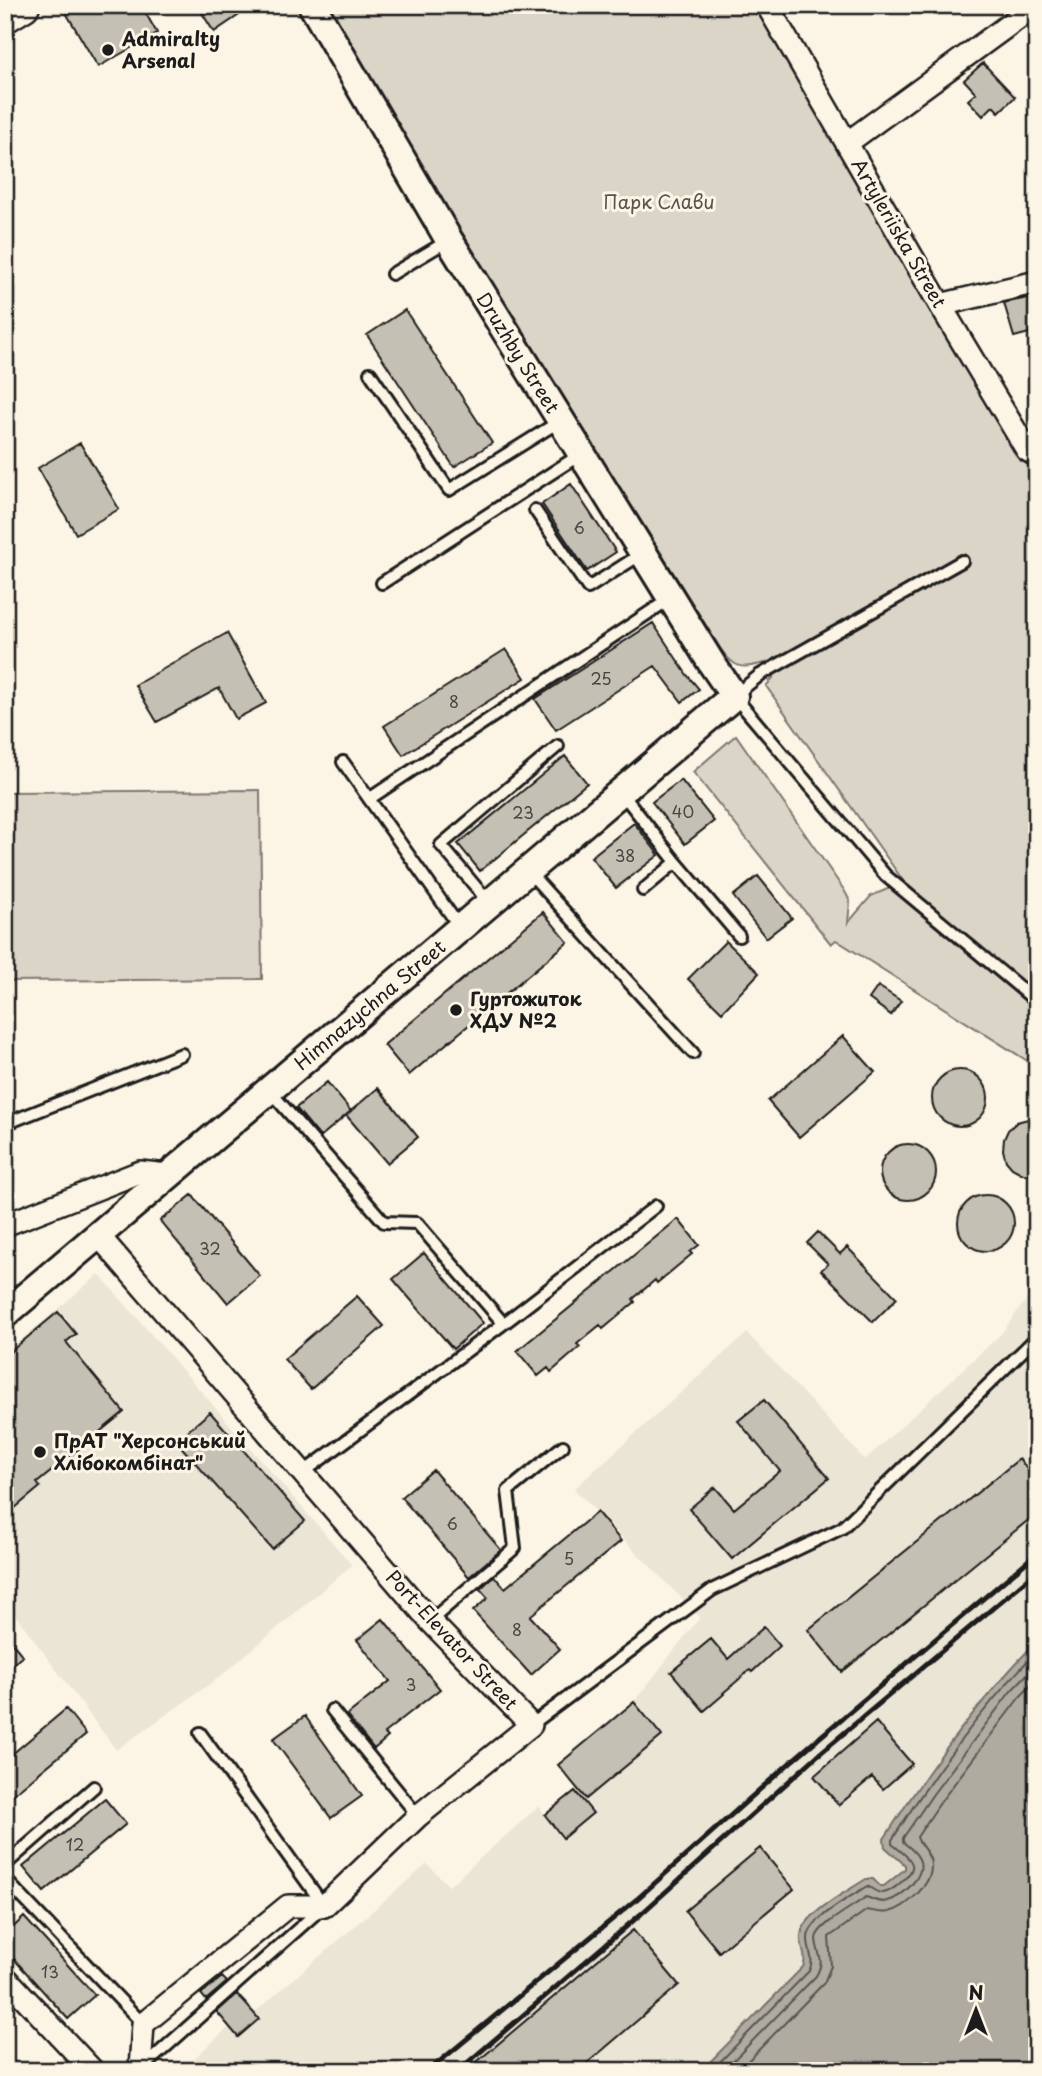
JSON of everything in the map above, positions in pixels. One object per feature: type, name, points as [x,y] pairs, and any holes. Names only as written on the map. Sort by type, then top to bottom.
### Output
[{"type":"main road","points":[[5,16],[23,5]]},
{"type":"street","name":"Druzhby Street","points":[[312,5],[449,240],[734,696]]},
{"type":"street","name":"Artyleriiska Street","points":[[766,5],[1027,450],[1037,456]]},
{"type":"street","points":[[847,143],[1036,5]]},
{"type":"street","points":[[940,305],[1035,278]]},
{"type":"street","name":"Himnazychna Street","points":[[5,1314],[734,696]]},
{"type":"street","points":[[5,1225],[140,1172],[167,1175]]},
{"type":"street","name":"Port-Elevator Street","points":[[99,1236],[430,1621],[531,1726],[418,1816],[324,1906]]},
{"type":"street","points":[[138,2070],[143,2024],[288,1906],[324,1906]]},
{"type":"street","points":[[5,1977],[93,2071]]},
{"type":"lane","points":[[392,274],[449,240]]},
{"type":"lane","points":[[370,373],[449,490],[560,421]]},
{"type":"lane","points":[[382,583],[581,454]]},
{"type":"lane","points":[[535,510],[588,588],[643,553]]},
{"type":"lane","points":[[962,561],[760,675],[734,696],[886,876],[1037,1002]]},
{"type":"lane","points":[[369,799],[671,598]]},
{"type":"lane","points":[[490,904],[441,845],[558,746]]},
{"type":"lane","points":[[343,762],[461,929]]},
{"type":"lane","points":[[621,792],[738,936]]},
{"type":"lane","points":[[643,890],[676,862]]},
{"type":"lane","points":[[528,872],[693,1053]]},
{"type":"lane","points":[[5,1124],[182,1054]]},
{"type":"lane","points":[[269,1090],[384,1222],[417,1223],[503,1323]]},
{"type":"lane","points":[[304,1472],[656,1206]]},
{"type":"lane","points":[[531,1726],[712,1590],[842,1528],[1037,1338]]},
{"type":"lane","points":[[430,1621],[515,1548],[508,1491],[563,1446]]},
{"type":"lane","points":[[332,1710],[418,1816]]},
{"type":"lane","points":[[138,2070],[324,1906],[200,1733]]},
{"type":"lane","points":[[5,1865],[94,1787]]},
{"type":"lane","points":[[5,1879],[143,2024]]},
{"type":"shaded area","points":[[99,1274],[352,1565],[221,1676],[116,1750],[5,1601],[5,1354]]},
{"type":"shaded area","points":[[1037,1285],[1037,1641],[999,1681],[921,1784],[885,1847],[905,1865],[905,1869],[884,1886],[880,1886],[873,1879],[818,1911],[804,1925],[801,1936],[805,1956],[803,1967],[701,2071],[180,2071],[229,2027],[254,2013],[427,1864],[449,1886],[539,1806],[545,1815],[575,1791],[577,1788],[558,1765],[634,1702],[700,1617],[574,1489],[747,1333],[865,1460],[1001,1334]]},
{"type":"green space","name":"Парк Слави","points":[[319,5],[759,5],[991,406],[1037,472],[1037,1067],[836,940],[831,944],[693,772],[736,735],[844,890],[850,901],[848,923],[871,896],[904,882],[766,686],[773,678],[764,663],[739,666],[720,648]]},
{"type":"green space","points":[[260,790],[262,979],[5,981],[5,792]]},
{"type":"water","points":[[1037,1641],[1037,2071],[701,2071],[803,1967],[805,1959],[801,1935],[804,1927],[818,1911],[866,1879],[873,1879],[880,1886],[884,1886],[905,1869],[905,1865],[885,1847],[884,1839],[955,1736]]},
{"type":"building","name":"Admiralty Arsenal","points":[[74,5],[141,5],[157,33],[98,67],[65,11]]},
{"type":"building","points":[[197,5],[254,5],[214,32]]},
{"type":"building","points":[[983,63],[1015,97],[999,112],[993,106],[983,116],[968,100],[976,93],[964,80]]},
{"type":"building","points":[[1037,296],[1037,331],[1014,337],[1004,303]]},
{"type":"building","points":[[405,310],[492,443],[454,467],[367,335]]},
{"type":"building","points":[[80,443],[119,509],[76,534],[38,468]]},
{"type":"building","points":[[571,484],[616,552],[587,571],[542,504]]},
{"type":"building","points":[[653,623],[699,689],[682,702],[655,666],[556,730],[535,699]]},
{"type":"building","points":[[227,633],[266,703],[236,719],[219,688],[157,722],[135,685]]},
{"type":"building","points":[[506,649],[525,678],[403,755],[384,726]]},
{"type":"building","points":[[565,756],[587,783],[480,871],[458,844]]},
{"type":"building","points":[[681,780],[714,821],[685,844],[652,802]]},
{"type":"building","points":[[634,823],[659,855],[616,888],[591,857]]},
{"type":"building","points":[[758,876],[792,918],[766,938],[733,896]]},
{"type":"building","name":"Гуртожиток ХДУ №2","points":[[543,912],[568,942],[409,1075],[384,1045]]},
{"type":"building","points":[[726,941],[759,973],[722,1012],[688,979]]},
{"type":"building","points":[[878,986],[901,1001],[891,1015],[869,999]]},
{"type":"building","points":[[843,1036],[875,1072],[799,1137],[768,1101]]},
{"type":"building","points":[[960,1070],[971,1072],[980,1078],[986,1087],[986,1109],[980,1118],[971,1124],[960,1126],[949,1124],[940,1118],[934,1109],[932,1098],[934,1087],[940,1078],[949,1072]]},
{"type":"building","points":[[327,1082],[351,1111],[320,1137],[296,1108]]},
{"type":"building","points":[[378,1088],[418,1137],[387,1163],[346,1115]]},
{"type":"building","points":[[1037,1120],[1037,1175],[1023,1174],[1012,1168],[1006,1161],[1003,1150],[1008,1130],[1017,1122]]},
{"type":"building","points":[[908,1144],[919,1146],[928,1152],[934,1161],[934,1183],[928,1192],[919,1198],[908,1200],[897,1198],[888,1192],[882,1183],[880,1172],[882,1161],[888,1152],[897,1146]]},
{"type":"building","points":[[192,1195],[260,1276],[228,1303],[160,1221]]},
{"type":"building","points":[[986,1195],[997,1197],[1006,1203],[1012,1212],[1012,1234],[1006,1243],[997,1249],[986,1251],[975,1249],[966,1243],[960,1234],[958,1223],[960,1212],[966,1203],[975,1197]]},
{"type":"building","points":[[678,1219],[699,1245],[690,1252],[692,1254],[657,1283],[655,1280],[633,1299],[635,1302],[603,1329],[600,1325],[577,1344],[580,1347],[551,1372],[548,1368],[538,1376],[517,1351]]},
{"type":"building","points":[[818,1232],[840,1254],[847,1247],[897,1298],[873,1322],[821,1270],[828,1264],[807,1243]]},
{"type":"building","points":[[424,1253],[483,1323],[453,1349],[393,1279]]},
{"type":"building","points":[[357,1296],[384,1326],[311,1389],[284,1359]]},
{"type":"building","name":"ПрАТ \"Херсонський Хлібокомбінат\"","points":[[58,1312],[76,1334],[66,1342],[124,1412],[37,1483],[40,1487],[15,1508],[12,1504],[5,1509],[5,1356]]},
{"type":"building","points":[[764,1400],[829,1478],[732,1559],[689,1509],[715,1487],[734,1509],[780,1471],[738,1421]]},
{"type":"building","points":[[210,1412],[305,1521],[272,1549],[176,1441]]},
{"type":"building","points":[[1019,1459],[1037,1481],[1037,1513],[842,1672],[808,1630]]},
{"type":"building","points":[[433,1470],[501,1550],[469,1577],[401,1497]]},
{"type":"building","points":[[597,1512],[621,1541],[530,1616],[560,1649],[531,1675],[473,1611],[488,1598],[480,1589],[494,1576],[505,1588]]},
{"type":"building","points":[[383,1619],[440,1689],[384,1733],[388,1737],[374,1749],[347,1715],[390,1681],[357,1640]]},
{"type":"building","points":[[764,1627],[780,1646],[704,1711],[671,1672],[711,1639],[728,1659]]},
{"type":"building","points":[[5,1634],[23,1656],[5,1670]]},
{"type":"building","points":[[634,1702],[662,1736],[586,1799],[558,1765]]},
{"type":"building","points":[[66,1709],[86,1734],[5,1801],[5,1760]]},
{"type":"building","points":[[305,1716],[362,1796],[331,1818],[273,1739]]},
{"type":"building","points":[[876,1722],[912,1764],[883,1789],[872,1777],[839,1805],[814,1776]]},
{"type":"building","points":[[575,1791],[593,1813],[563,1838],[545,1815]]},
{"type":"building","points":[[105,1799],[126,1824],[44,1892],[23,1867]]},
{"type":"building","points":[[760,1848],[794,1889],[719,1952],[685,1911]]},
{"type":"building","points":[[24,1917],[95,1995],[68,2019],[5,1949],[5,1935]]},
{"type":"building","points":[[633,1930],[679,1985],[578,2071],[466,2071]]},
{"type":"building","points":[[222,1977],[227,1982],[206,2000],[201,1994]]},
{"type":"building","points":[[237,1994],[259,2019],[238,2037],[217,2012]]},
{"type":"railway","points":[[428,2071],[637,1899],[793,1760],[1037,1553]]},
{"type":"railway","points":[[458,2071],[641,1914],[818,1755],[1037,1571]]},
{"type":"place","name":"Admiralty Arsenal","points":[[108,50]]},
{"type":"place","name":"Гуртожиток ХДУ №2","points":[[456,1010]]},
{"type":"place","name":"ПрАТ \"Херсонський Хлібокомбінат\"","points":[[40,1452]]}]
